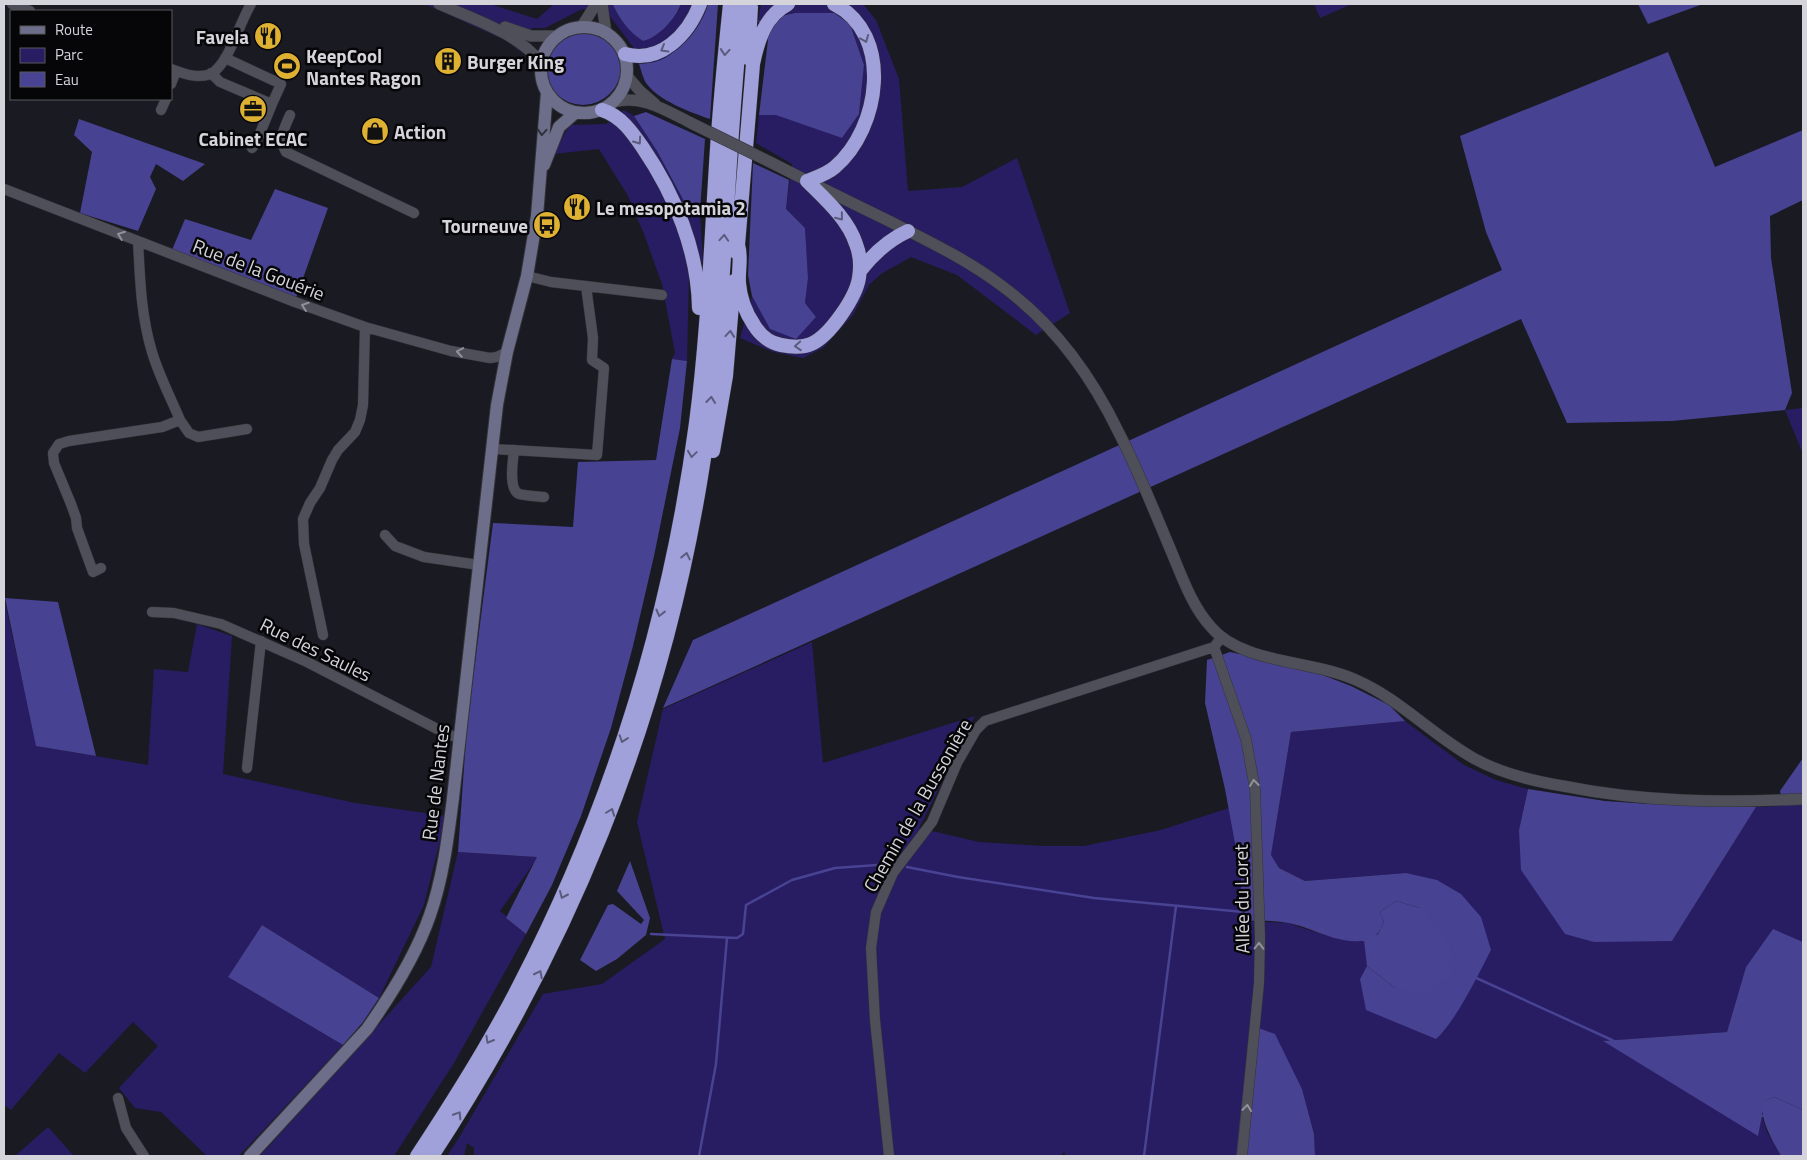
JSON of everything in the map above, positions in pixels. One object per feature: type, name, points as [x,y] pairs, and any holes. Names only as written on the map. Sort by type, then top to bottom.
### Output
[{"type":"highway","points":[[624,54],[640,56],[655,54],[669,46],[688,28],[700,4]]},
{"type":"highway","points":[[417,1156],[490,1039],[520,984],[571,877],[606,791],[642,681],[663,603],[684,505],[700,388],[730,4]]},
{"type":"highway","points":[[432,1156],[488,1067],[533,985],[574,899],[605,827],[632,754],[658,670],[683,572],[700,483],[716,348],[742,4]]},
{"type":"highway","points":[[743,176],[746,79],[751,4]]},
{"type":"highway","points":[[700,483],[709,471],[720,419],[726,376],[751,80],[762,32],[774,14],[788,4]]},
{"type":"highway","points":[[738,245],[740,250],[739,284],[746,310],[760,333],[776,344],[794,347],[803,346],[819,339],[838,318],[852,298],[857,286],[860,271],[859,252],[852,233],[827,201],[807,181],[826,173],[844,156],[862,129],[874,94],[873,61],[867,40],[853,18],[834,4]]},
{"type":"highway","points":[[608,106],[610,112],[619,119],[638,142],[667,189],[684,228],[693,259],[699,291],[699,324],[694,375],[700,388]]},
{"type":"highway","points":[[860,271],[887,242],[908,231]]},
{"type":"main road","points":[[582,26],[598,28],[614,38],[624,54],[628,66],[628,76],[620,94],[608,106],[584,114],[575,112],[558,104],[546,92],[540,76],[541,63],[549,44],[556,36],[571,28],[582,26]]},
{"type":"main road","points":[[542,172],[541,149],[546,92]]},
{"type":"main road","points":[[542,172],[559,127],[575,112]]},
{"type":"main road","name":"Rue de Nantes","points":[[250,1156],[366,1030],[385,1002],[430,916],[446,850],[454,798],[497,405],[527,276],[542,172]]},
{"type":"street","points":[[12,4],[27,10]]},
{"type":"street","points":[[174,70],[197,76],[216,71],[225,58],[251,4]]},
{"type":"street","points":[[439,4],[512,37],[528,48],[541,63]]},
{"type":"street","points":[[453,4],[531,36],[556,36]]},
{"type":"street","points":[[582,26],[596,4]]},
{"type":"street","points":[[602,4],[606,32]]},
{"type":"street","points":[[225,58],[281,84],[256,143],[252,148]]},
{"type":"street","points":[[211,73],[220,82],[272,104]]},
{"type":"street","points":[[628,76],[656,106]]},
{"type":"street","points":[[161,110],[166,100]]},
{"type":"street","points":[[608,106],[620,100],[638,101],[656,106],[908,231],[972,265],[1002,286],[1046,325],[1075,357],[1111,414],[1137,469],[1183,579],[1217,643],[1355,679],[1400,705],[1440,738],[1470,756],[1508,773],[1546,783],[1598,793],[1648,799],[1702,801],[1803,799]]},
{"type":"street","points":[[290,115],[281,137],[282,146],[286,152],[414,213]]},
{"type":"street","name":"Rue de la Gouérie","points":[[4,189],[294,302],[365,327],[451,351],[490,358],[508,352]]},
{"type":"street","points":[[138,242],[141,292],[152,354],[180,420],[189,433],[198,437],[247,429]]},
{"type":"street","points":[[527,276],[551,282],[662,295]]},
{"type":"street","points":[[493,449],[597,455],[604,368],[592,360],[593,338],[586,286]]},
{"type":"street","points":[[323,635],[304,544],[303,520],[310,502],[320,488],[332,460],[338,450],[355,432],[360,420],[363,405],[365,327]]},
{"type":"street","points":[[101,568],[93,572],[77,528],[71,504],[54,463],[53,453],[59,444],[68,440],[162,428],[180,420]]},
{"type":"street","points":[[514,450],[512,484],[514,490],[518,493],[544,497]]},
{"type":"street","points":[[385,535],[395,546],[424,557],[479,565]]},
{"type":"street","name":"Rue des Saules","points":[[152,612],[174,614],[221,624],[306,662],[447,734],[460,738]]},
{"type":"street","points":[[247,768],[261,641]]},
{"type":"street","name":"Chemin de la Bussonière","points":[[889,1156],[874,1011],[871,948],[876,912],[893,873],[932,822],[957,763],[976,730],[985,721],[1217,643]]},
{"type":"street","name":"Allée du Loret","points":[[1217,643],[1246,739],[1256,789],[1260,938],[1258,984],[1242,1156]]},
{"type":"street","points":[[118,1098],[126,1128],[144,1156]]},
{"type":"green space","points":[[425,4],[490,4],[537,19],[554,4],[614,4],[625,25],[643,41],[679,10],[681,4],[708,4],[696,30],[675,52],[658,61],[639,64],[633,47],[609,15],[582,9],[545,28],[532,28],[519,51],[509,42]]},
{"type":"green space","points":[[761,4],[863,4],[876,20],[899,79],[908,191],[962,187],[1017,158],[1070,313],[1036,335],[957,275],[911,257],[881,274],[869,285],[853,315],[823,348],[803,358],[773,352],[740,338],[752,296],[770,329],[796,338],[816,317],[805,303],[808,278],[805,228],[786,209],[792,164],[756,143],[759,115],[776,114],[842,138],[859,114],[864,65],[850,24],[795,13],[758,21]]},
{"type":"green space","points":[[1314,4],[1352,4],[1320,18]]},
{"type":"green space","points":[[624,110],[634,116],[657,151],[686,205],[700,211],[703,261],[689,276],[687,361],[672,359],[675,353],[662,284],[628,196],[599,149],[553,154],[570,125],[606,124]]},
{"type":"green space","points":[[1803,408],[1803,454],[1785,410]]},
{"type":"green space","points":[[4,598],[37,746],[148,765],[154,669],[188,672],[197,624],[232,636],[223,774],[355,803],[446,816],[424,905],[379,998],[262,925],[228,977],[343,1045],[239,1156],[207,1156],[161,1112],[135,1108],[119,1088],[158,1046],[133,1022],[85,1073],[59,1053],[11,1110],[4,1105]]},
{"type":"green space","points":[[812,642],[823,763],[975,716],[919,828],[979,842],[1043,846],[1084,846],[1161,830],[1229,808],[1241,876],[1242,921],[1288,923],[1343,940],[1364,940],[1378,934],[1367,966],[1360,979],[1444,1031],[1477,977],[1406,873],[1305,881],[1279,868],[1271,855],[1291,732],[1405,721],[1464,765],[1496,780],[1528,789],[1519,830],[1672,941],[1756,807],[1803,805],[1803,942],[1773,930],[1746,967],[1727,1032],[1604,1041],[1758,1135],[1762,1116],[1767,1132],[1781,1156],[1315,1156],[1314,1134],[1302,1089],[1275,1035],[1250,1025],[1236,1156],[1066,1156],[1064,1152],[1060,1156],[474,1156],[474,1148],[467,1143],[464,1156],[447,1156],[543,994],[602,984],[665,939],[637,822],[663,709]]},
{"type":"green space","points":[[458,852],[538,857],[500,911],[526,934],[454,1063],[394,1156],[260,1156],[431,967]]},
{"type":"green space","points":[[48,1127],[74,1156],[15,1156]]},
{"type":"shaded area","points":[[614,4],[681,4],[675,16],[666,27],[655,36],[643,41],[625,25]]},
{"type":"shaded area","points":[[708,4],[718,4],[710,119],[675,105],[659,95],[646,83],[639,64],[658,61],[675,52],[696,30]]},
{"type":"shaded area","points":[[1638,4],[1703,4],[1648,24]]},
{"type":"shaded area","points":[[795,13],[834,13],[850,24],[864,65],[859,114],[842,138],[776,115],[759,115],[768,40],[758,21]]},
{"type":"shaded area","points":[[583,29],[597,32],[610,40],[618,53],[621,67],[618,81],[610,94],[597,102],[583,105],[569,102],[556,94],[548,81],[545,67],[548,53],[556,40],[569,32]]},
{"type":"shaded area","points":[[1668,52],[1715,167],[1803,130],[1803,200],[1770,216],[1771,258],[1792,393],[1785,410],[1672,421],[1567,423],[1521,319],[663,708],[693,640],[1502,270],[1486,232],[1460,136]]},
{"type":"shaded area","points":[[646,112],[705,139],[700,211],[686,205],[657,151],[634,116]]},
{"type":"shaded area","points":[[79,119],[205,164],[183,181],[156,164],[150,177],[156,189],[138,231],[80,213],[92,152],[74,135]]},
{"type":"shaded area","points":[[753,163],[789,180],[786,209],[805,228],[808,278],[805,303],[816,317],[796,339],[770,329],[752,296],[748,275]]},
{"type":"shaded area","points":[[275,189],[328,208],[296,298],[172,250],[185,219],[251,240]]},
{"type":"shaded area","points":[[672,359],[687,361],[680,428],[654,556],[633,646],[611,728],[581,816],[552,885],[526,934],[506,918],[537,857],[458,852],[467,725],[493,523],[573,527],[578,462],[656,460]]},
{"type":"shaded area","points":[[5,598],[58,602],[96,756],[36,746]]},
{"type":"shaded area","points":[[1230,652],[1302,667],[1351,686],[1389,705],[1405,721],[1291,732],[1271,855],[1279,868],[1305,881],[1406,873],[1437,880],[1461,894],[1481,917],[1491,950],[1459,1010],[1436,1039],[1366,1010],[1360,979],[1367,966],[1395,988],[1420,908],[1396,901],[1380,912],[1384,922],[1376,935],[1366,940],[1355,941],[1332,937],[1288,923],[1241,921],[1241,876],[1225,789],[1205,703],[1207,660]]},
{"type":"shaded area","points":[[1803,758],[1803,805],[1783,806],[1780,791]]},
{"type":"shaded area","points":[[1528,789],[1605,801],[1756,807],[1672,941],[1594,942],[1565,934],[1521,870],[1519,830]]},
{"type":"shaded area","points":[[262,925],[379,998],[363,1022],[343,1045],[228,977]]},
{"type":"shaded area","points":[[1773,929],[1803,942],[1803,1110],[1774,1097],[1762,1102],[1762,1116],[1758,1136],[1603,1041],[1727,1032],[1746,967]]},
{"type":"shaded area","points":[[1250,1025],[1275,1034],[1302,1089],[1314,1134],[1315,1156],[1236,1156]]},
{"type":"water","points":[[630,861],[650,918],[646,935],[617,959],[596,971],[580,960],[608,905],[613,904],[641,924],[644,920],[617,891]]},
{"type":"water","points":[[1396,901],[1420,908],[1450,943],[1451,975],[1425,994],[1395,988],[1367,966],[1364,940],[1378,934],[1384,922],[1380,912]]},
{"type":"water","points":[[1774,1097],[1803,1110],[1803,1156],[1781,1156],[1771,1137],[1763,1117],[1761,1102]]},
{"type":"waterway","points":[[651,934],[737,938],[743,934],[746,905],[792,880],[835,868],[891,864]]},
{"type":"waterway","points":[[907,867],[958,877],[1094,898],[1254,913]]},
{"type":"waterway","points":[[1144,1156],[1176,906]]},
{"type":"waterway","points":[[1264,914],[1364,940]]},
{"type":"waterway","points":[[699,1156],[716,1064],[727,938]]},
{"type":"waterway","points":[[1450,966],[1612,1040],[1762,1116]]},
{"type":"place","name":"Favela","points":[[268,36]]},
{"type":"place","name":"Burger King","points":[[448,61]]},
{"type":"place","name":"KeepCool Nantes Ragon","points":[[287,66]]},
{"type":"place","name":"Cabinet ECAC","points":[[253,109]]},
{"type":"place","name":"Action","points":[[375,131]]},
{"type":"place","name":"Le mesopotamia 2","points":[[577,207]]},
{"type":"place","name":"Tourneuve","points":[[547,225]]}]
